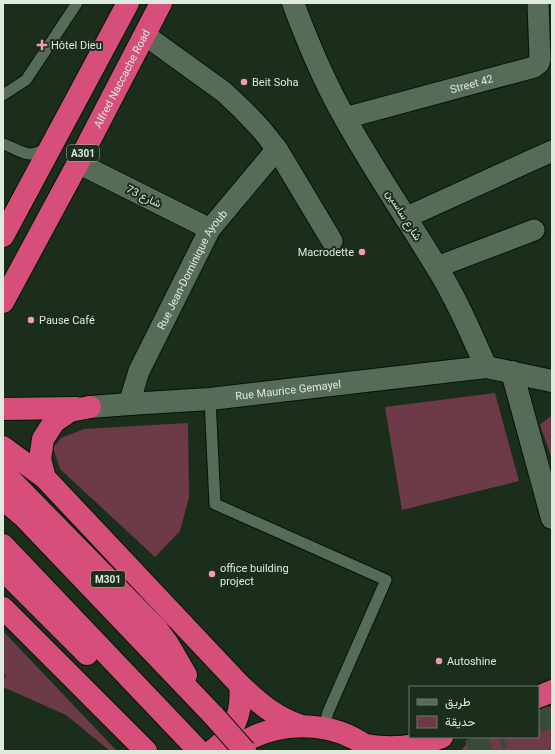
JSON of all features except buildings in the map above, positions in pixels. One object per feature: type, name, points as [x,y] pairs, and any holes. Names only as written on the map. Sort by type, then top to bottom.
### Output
[{"type":"highway","name":"A301","points":[[3,236],[128,3]]},
{"type":"highway","name":"Alfred Naccache Road","points":[[3,302],[78,163],[161,3]]},
{"type":"highway","points":[[3,409],[90,408]]},
{"type":"highway","points":[[45,478],[40,459],[43,439],[50,428],[54,422],[70,411],[90,408]]},
{"type":"highway","points":[[3,448],[45,478],[240,685],[266,709],[280,718],[302,726]]},
{"type":"highway","name":"M301","points":[[3,472],[157,629],[176,656],[197,698],[245,751]]},
{"type":"highway","points":[[3,499],[23,516],[197,698]]},
{"type":"highway","points":[[3,545],[188,738]]},
{"type":"highway","points":[[3,570],[114,681],[188,738]]},
{"type":"highway","points":[[3,608],[146,751]]},
{"type":"highway","points":[[212,751],[218,747],[229,734],[237,719],[241,702],[240,685]]},
{"type":"highway","points":[[539,697],[552,691]]},
{"type":"highway","points":[[230,751],[252,738],[276,729],[302,726],[324,728],[346,735],[369,748],[397,748],[419,745],[439,738]]},
{"type":"highway","points":[[449,751],[457,738]]},
{"type":"street","name":"شارع ساسين","points":[[293,3],[310,47],[334,98],[375,170],[437,267],[456,302],[486,367]]},
{"type":"street","name":"Street 42","points":[[345,118],[534,67],[539,63],[540,59],[538,3]]},
{"type":"street","points":[[145,36],[224,92],[261,129],[277,150],[332,241]]},
{"type":"street","name":"Rue Jean-Dominique Ayoub","points":[[129,404],[138,371],[210,229],[277,150]]},
{"type":"street","points":[[405,218],[552,151]]},
{"type":"street","name":"شارع 73","points":[[78,163],[210,229]]},
{"type":"street","points":[[437,267],[534,230]]},
{"type":"street","points":[[486,367],[550,377]]},
{"type":"street","name":"Rue Maurice Gemayel","points":[[90,408],[210,399],[486,367]]},
{"type":"street","points":[[512,372],[552,518]]},
{"type":"lane","points":[[3,95],[26,80],[77,3]]},
{"type":"lane","points":[[3,144],[22,152],[36,154],[52,145]]},
{"type":"lane","points":[[210,399],[215,504],[386,580],[328,712],[324,728]]},
{"type":"green space","points":[[495,393],[519,481],[402,510],[385,407]]},
{"type":"green space","points":[[552,415],[552,459],[540,425]]},
{"type":"green space","points":[[188,423],[189,497],[180,531],[155,557],[60,469],[53,448],[61,438],[84,429]]},
{"type":"green space","points":[[3,631],[117,751],[110,751],[66,715],[3,687],[3,680],[6,675],[3,673]]},
{"type":"green space","points":[[552,706],[552,751],[461,751],[467,743],[478,738],[539,738],[539,712]]},
{"type":"tunnel","points":[[539,722],[552,716]]},
{"type":"tunnel","points":[[469,751],[501,738]]},
{"type":"place","name":"Hôtel Dieu","points":[[42,45]]},
{"type":"place","name":"Beit Soha","points":[[244,82]]},
{"type":"place","name":"Macrodette","points":[[362,252]]},
{"type":"place","name":"Pause Café","points":[[31,320]]},
{"type":"place","name":"office building project","points":[[212,574]]},
{"type":"place","name":"Autoshine","points":[[439,661]]}]
